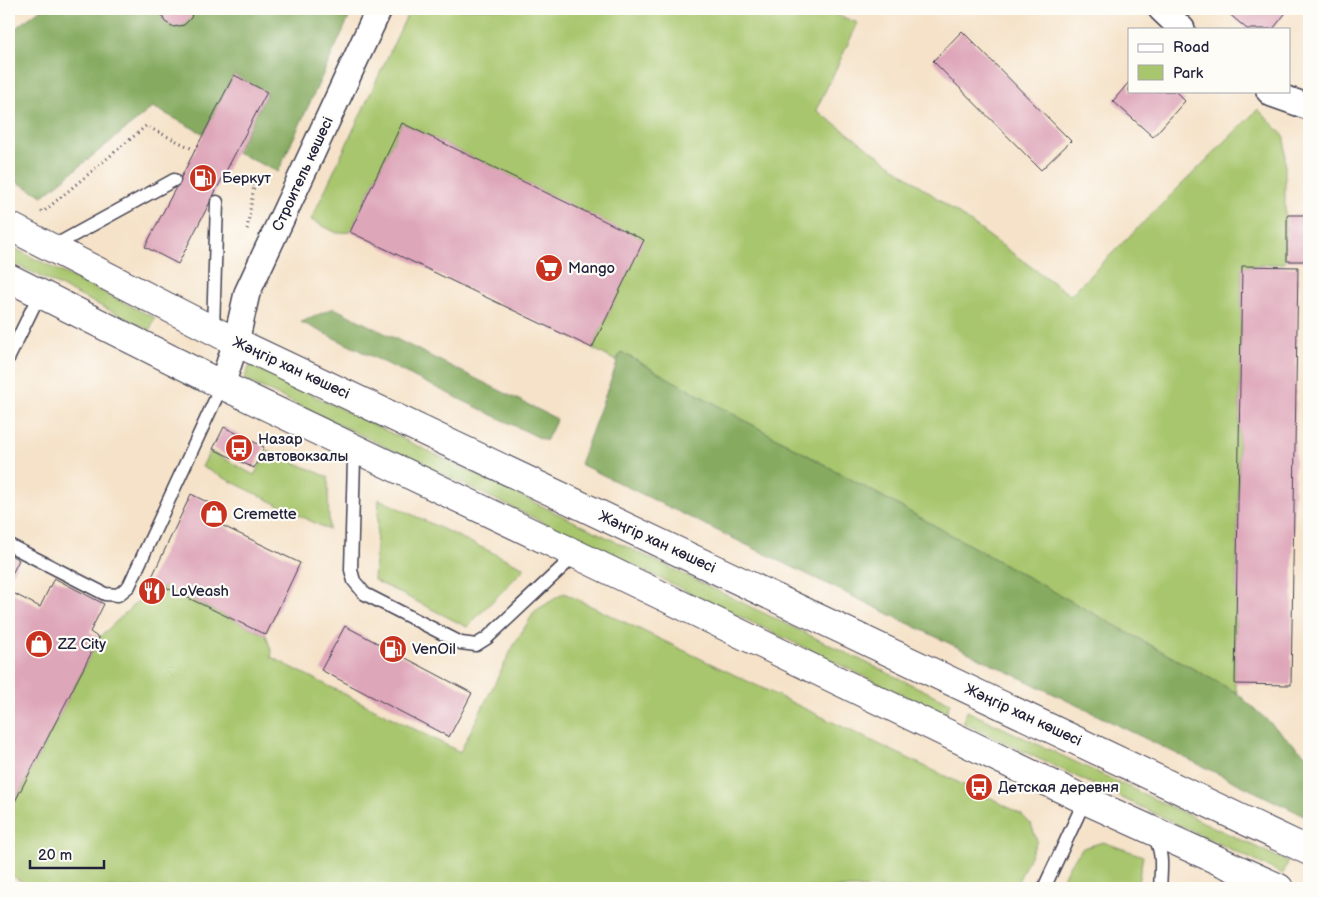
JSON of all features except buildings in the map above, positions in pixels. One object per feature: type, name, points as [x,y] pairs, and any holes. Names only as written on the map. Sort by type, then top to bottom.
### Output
[{"type":"main road","name":"Жәңгір хан көшесі","points":[[9,226],[224,336],[1309,851]]},
{"type":"main road","points":[[9,278],[222,385],[1085,800],[1279,888]]},
{"type":"street","name":"Строитель көшесі","points":[[222,385],[224,336],[247,293],[379,9]]},
{"type":"street","points":[[1161,9],[1181,28]]},
{"type":"street","points":[[1270,92],[1309,107]]},
{"type":"lane","points":[[51,248],[174,180]]},
{"type":"lane","points":[[217,202],[224,336]]},
{"type":"lane","points":[[9,357],[40,293]]},
{"type":"lane","points":[[9,545],[105,594],[118,595],[129,586],[222,385]]},
{"type":"lane","points":[[341,442],[354,459],[351,570],[354,581],[365,594],[461,643],[476,645],[486,638],[570,559],[586,559]]},
{"type":"lane","points":[[1044,888],[1085,800]]},
{"type":"lane","points":[[1137,823],[1152,834],[1159,847],[1162,857],[1160,888]]},
{"type":"path","points":[[34,208],[43,212],[146,126],[195,150]]},
{"type":"path","points":[[226,171],[254,185],[247,232]]},
{"type":"path","points":[[9,195],[17,200]]},
{"type":"green space","points":[[41,9],[353,9],[278,172],[236,152],[267,93],[234,75],[204,134],[153,107],[43,196],[9,178],[9,30],[13,30]]},
{"type":"green space","points":[[410,9],[822,9],[858,23],[816,110],[1070,295],[1258,109],[1285,137],[1285,263],[1242,267],[1235,684],[1237,693],[621,352],[616,361],[592,348],[643,240],[402,123],[350,232],[337,233],[311,220]]},
{"type":"green space","points":[[9,246],[155,318],[150,330],[9,261]]},
{"type":"green space","points":[[334,308],[557,419],[546,441],[301,322]]},
{"type":"green space","points":[[621,352],[1237,693],[1309,758],[1309,818],[580,464]]},
{"type":"green space","points":[[250,365],[950,703],[945,715],[244,379]]},
{"type":"green space","points":[[210,451],[254,475],[268,451],[328,477],[329,530],[202,467]]},
{"type":"green space","points":[[379,499],[525,568],[467,627],[374,580]]},
{"type":"green space","points":[[163,586],[266,635],[272,653],[271,657],[460,752],[516,641],[535,611],[564,593],[993,799],[1022,815],[1031,824],[1037,841],[1015,888],[33,888],[9,874],[9,813],[99,638],[143,596],[155,602]]},
{"type":"green space","points":[[967,711],[1288,862],[1283,874],[963,723]]},
{"type":"green space","points":[[1103,842],[1143,856],[1137,888],[1058,888],[1070,864],[1083,848]]},
{"type":"place","name":"Беркут","points":[[203,178]]},
{"type":"place","name":"Mango","points":[[549,268]]},
{"type":"place","name":"Назар автовокзалы","points":[[239,448]]},
{"type":"place","name":"Cremette","points":[[214,514]]},
{"type":"place","name":"LoVeash","points":[[152,591]]},
{"type":"place","name":"ZZ City","points":[[39,644]]},
{"type":"place","name":"VenOil","points":[[393,649]]},
{"type":"place","name":"Детская деревня","points":[[979,787]]}]
